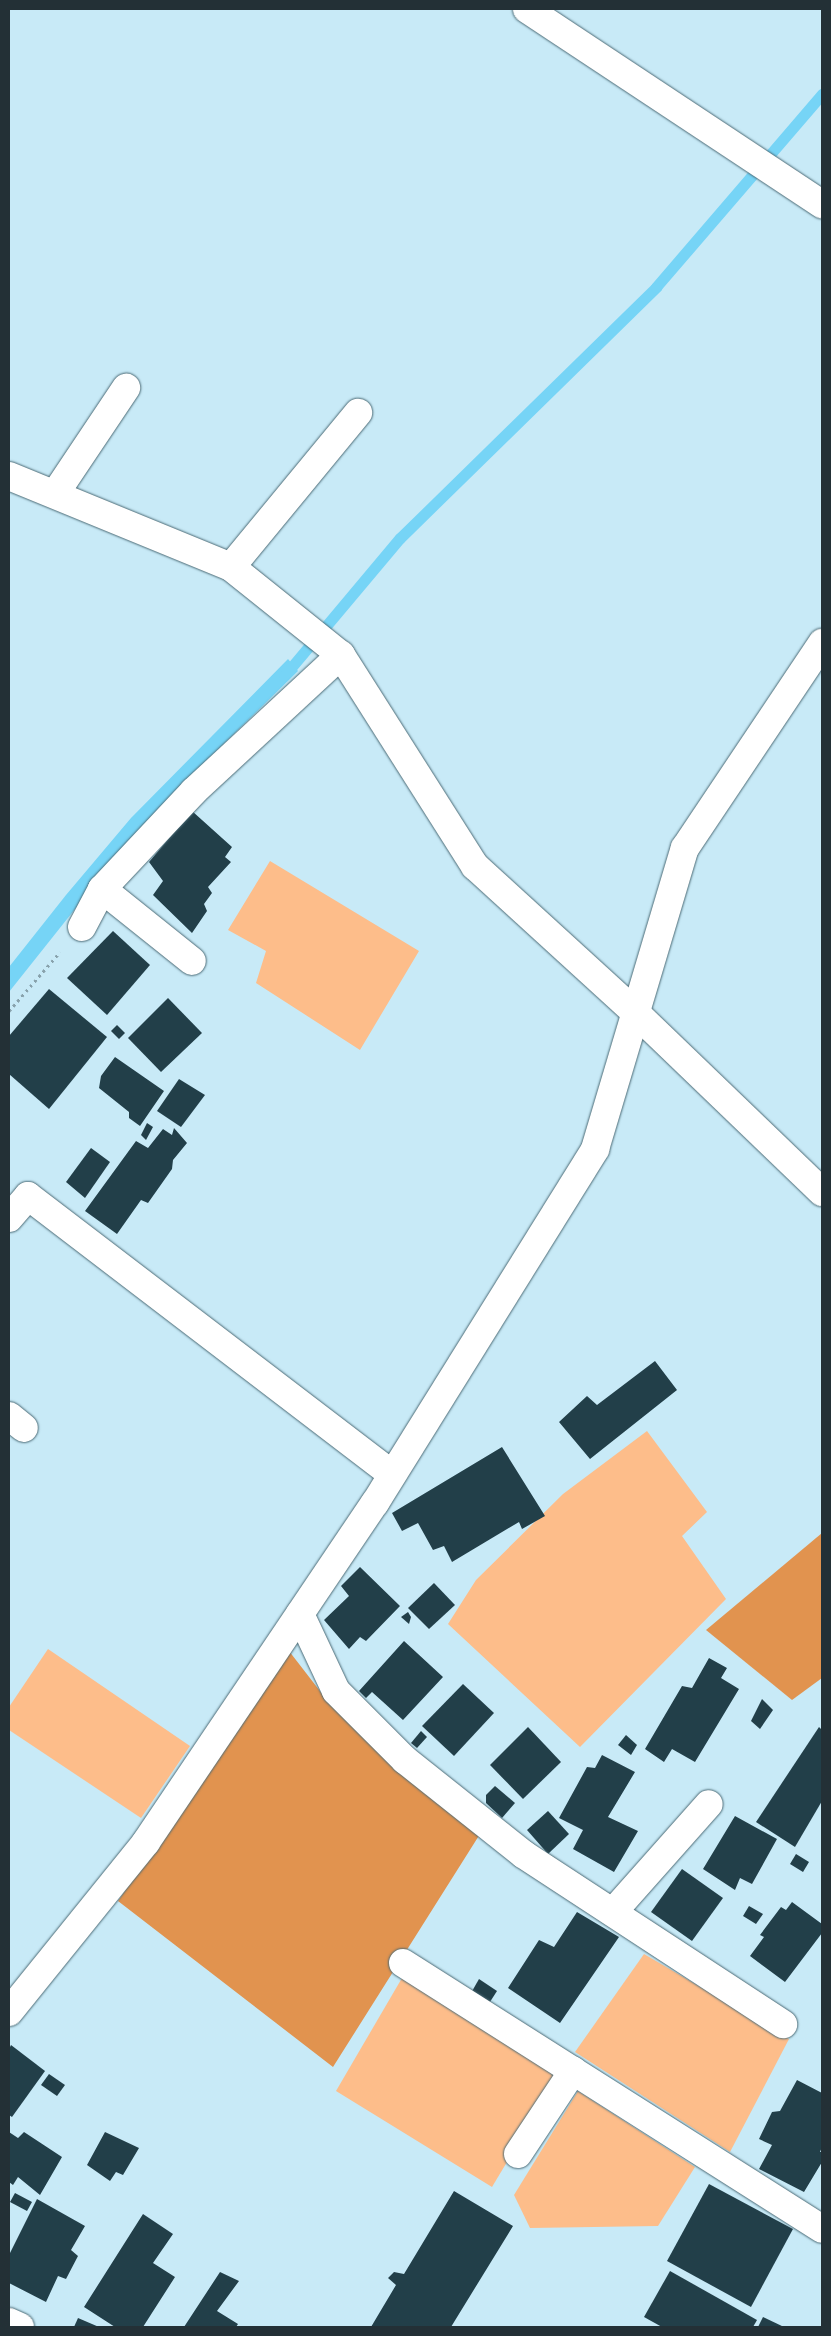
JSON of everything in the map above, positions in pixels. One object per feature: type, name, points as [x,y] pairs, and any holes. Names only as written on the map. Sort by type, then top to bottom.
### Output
[{"type":"street","points":[[527,9],[822,204]]},
{"type":"street","points":[[55,494],[126,388]]},
{"type":"street","points":[[232,567],[358,413]]},
{"type":"street","points":[[9,476],[232,567],[341,655],[475,866],[637,1014],[822,1192]]},
{"type":"street","points":[[9,2012],[146,1842],[392,1474],[595,1150],[685,848],[822,643]]},
{"type":"street","points":[[82,927],[102,889],[194,791],[341,655]]},
{"type":"street","points":[[102,889],[192,961]]},
{"type":"street","points":[[9,1218],[28,1196],[392,1474]]},
{"type":"street","points":[[300,1614],[336,1691],[405,1760],[523,1854],[784,2024]]},
{"type":"street","points":[[613,1912],[708,1804]]},
{"type":"street","points":[[403,1963],[822,2229]]},
{"type":"street","points":[[518,2154],[573,2071]]},
{"type":"street","points":[[9,2322],[20,2327]]},
{"type":"path","points":[[9,1011],[82,927]]},
{"type":"shaded area","points":[[270,861],[419,951],[360,1050],[256,983],[266,951],[228,930]]},
{"type":"shaded area","points":[[647,1431],[707,1512],[682,1536],[726,1599],[580,1747],[448,1624],[476,1580],[563,1494]]},
{"type":"shaded area","points":[[822,1533],[822,1678],[792,1700],[706,1630]]},
{"type":"shaded area","points":[[48,1649],[190,1746],[141,1818],[9,1730],[9,1707]]},
{"type":"shaded area","points":[[289,1651],[330,1704],[480,1834],[333,2067],[118,1901]]},
{"type":"shaded area","points":[[644,1954],[789,2039],[730,2152],[575,2052]]},
{"type":"shaded area","points":[[402,1978],[559,2075],[492,2187],[336,2091]]},
{"type":"shaded area","points":[[578,2091],[695,2167],[658,2226],[530,2228],[514,2195]]},
{"type":"water","points":[[288,659],[298,671],[191,776],[79,904],[9,992],[9,967],[66,895],[131,818]]},
{"type":"building","points":[[192,811],[232,847],[225,857],[231,862],[208,887],[212,893],[204,904],[207,911],[192,933],[153,895],[163,881],[149,862]]},
{"type":"building","points":[[113,931],[150,965],[107,1015],[67,978]]},
{"type":"building","points":[[49,989],[107,1037],[49,1109],[9,1074],[9,1036]]},
{"type":"building","points":[[168,998],[202,1033],[161,1072],[128,1038]]},
{"type":"building","points":[[117,1025],[125,1033],[119,1039],[111,1031]]},
{"type":"building","points":[[115,1057],[164,1091],[140,1126],[129,1118],[129,1112],[99,1088],[101,1076]]},
{"type":"building","points":[[179,1079],[205,1095],[181,1127],[157,1111]]},
{"type":"building","points":[[147,1123],[153,1127],[146,1140],[141,1135]]},
{"type":"building","points":[[174,1128],[187,1143],[173,1160],[172,1169],[148,1203],[141,1200],[117,1234],[85,1211],[136,1141],[148,1148],[163,1129],[172,1135]]},
{"type":"building","points":[[91,1148],[110,1162],[85,1198],[66,1182]]},
{"type":"building","points":[[655,1361],[677,1390],[590,1459],[559,1422],[587,1396],[597,1405]]},
{"type":"building","points":[[502,1447],[545,1516],[522,1529],[519,1522],[452,1562],[444,1546],[433,1550],[418,1523],[402,1531],[392,1513]]},
{"type":"building","points":[[360,1567],[400,1606],[366,1641],[360,1637],[349,1649],[324,1620],[349,1596],[341,1586]]},
{"type":"building","points":[[434,1583],[455,1605],[429,1629],[408,1608]]},
{"type":"building","points":[[408,1612],[411,1617],[409,1624],[401,1617]]},
{"type":"building","points":[[404,1641],[443,1677],[403,1720],[372,1692],[366,1698],[359,1691]]},
{"type":"building","points":[[709,1658],[727,1668],[721,1678],[739,1689],[695,1762],[672,1749],[664,1762],[645,1749],[682,1686],[692,1688]]},
{"type":"building","points":[[463,1684],[494,1713],[454,1756],[422,1726]]},
{"type":"building","points":[[762,1699],[773,1710],[760,1729],[751,1721]]},
{"type":"building","points":[[528,1727],[561,1762],[523,1799],[490,1765]]},
{"type":"building","points":[[819,1727],[822,1730],[822,1801],[795,1847],[756,1822]]},
{"type":"building","points":[[421,1731],[427,1737],[417,1748],[411,1743]]},
{"type":"building","points":[[626,1735],[637,1745],[631,1755],[618,1745]]},
{"type":"building","points":[[602,1755],[635,1772],[608,1817],[638,1831],[614,1872],[573,1849],[583,1830],[559,1818],[587,1767],[595,1768]]},
{"type":"building","points":[[495,1786],[515,1803],[502,1818],[486,1803],[486,1795]]},
{"type":"building","points":[[548,1811],[569,1834],[548,1854],[527,1830]]},
{"type":"building","points":[[735,1816],[777,1839],[752,1884],[740,1878],[735,1890],[703,1869]]},
{"type":"building","points":[[796,1854],[809,1862],[803,1872],[790,1864]]},
{"type":"building","points":[[682,1869],[723,1898],[692,1941],[651,1912]]},
{"type":"building","points":[[792,1902],[822,1924],[822,1933],[785,1982],[750,1956],[764,1937],[760,1935],[781,1907],[786,1910]]},
{"type":"building","points":[[749,1906],[763,1914],[756,1924],[743,1916]]},
{"type":"building","points":[[577,1912],[619,1937],[560,2023],[508,1988],[539,1940],[554,1947]]},
{"type":"building","points":[[479,1979],[497,1991],[488,2005],[471,1993]]},
{"type":"building","points":[[11,2045],[45,2071],[12,2117],[9,2115],[9,2049]]},
{"type":"building","points":[[49,2074],[65,2085],[57,2096],[41,2085]]},
{"type":"building","points":[[797,2080],[822,2093],[822,2147],[820,2152],[822,2152],[822,2162],[804,2192],[759,2169],[772,2145],[759,2139],[772,2112],[780,2111]]},
{"type":"building","points":[[9,2132],[18,2138],[24,2132],[62,2157],[40,2195],[18,2177],[13,2185],[9,2182]]},
{"type":"building","points":[[105,2132],[139,2148],[123,2175],[116,2172],[110,2181],[87,2165]]},
{"type":"building","points":[[709,2184],[793,2229],[751,2307],[667,2261]]},
{"type":"building","points":[[454,2191],[513,2226],[451,2327],[371,2327],[396,2285],[388,2278],[394,2272],[404,2274]]},
{"type":"building","points":[[15,2193],[32,2202],[27,2211],[10,2202]]},
{"type":"building","points":[[37,2199],[85,2226],[71,2250],[78,2256],[66,2279],[58,2276],[46,2302],[9,2283],[9,2255]]},
{"type":"building","points":[[143,2214],[173,2234],[153,2263],[175,2277],[143,2327],[115,2327],[84,2307]]},
{"type":"building","points":[[670,2271],[757,2320],[753,2327],[662,2327],[644,2317]]},
{"type":"building","points":[[220,2272],[239,2281],[217,2311],[238,2324],[236,2327],[184,2327]]},
{"type":"building","points":[[763,2317],[784,2327],[758,2327]]},
{"type":"building","points":[[78,2318],[99,2327],[74,2327]]},
{"type":"waterway","points":[[284,676],[400,538],[656,287],[822,94]]}]
